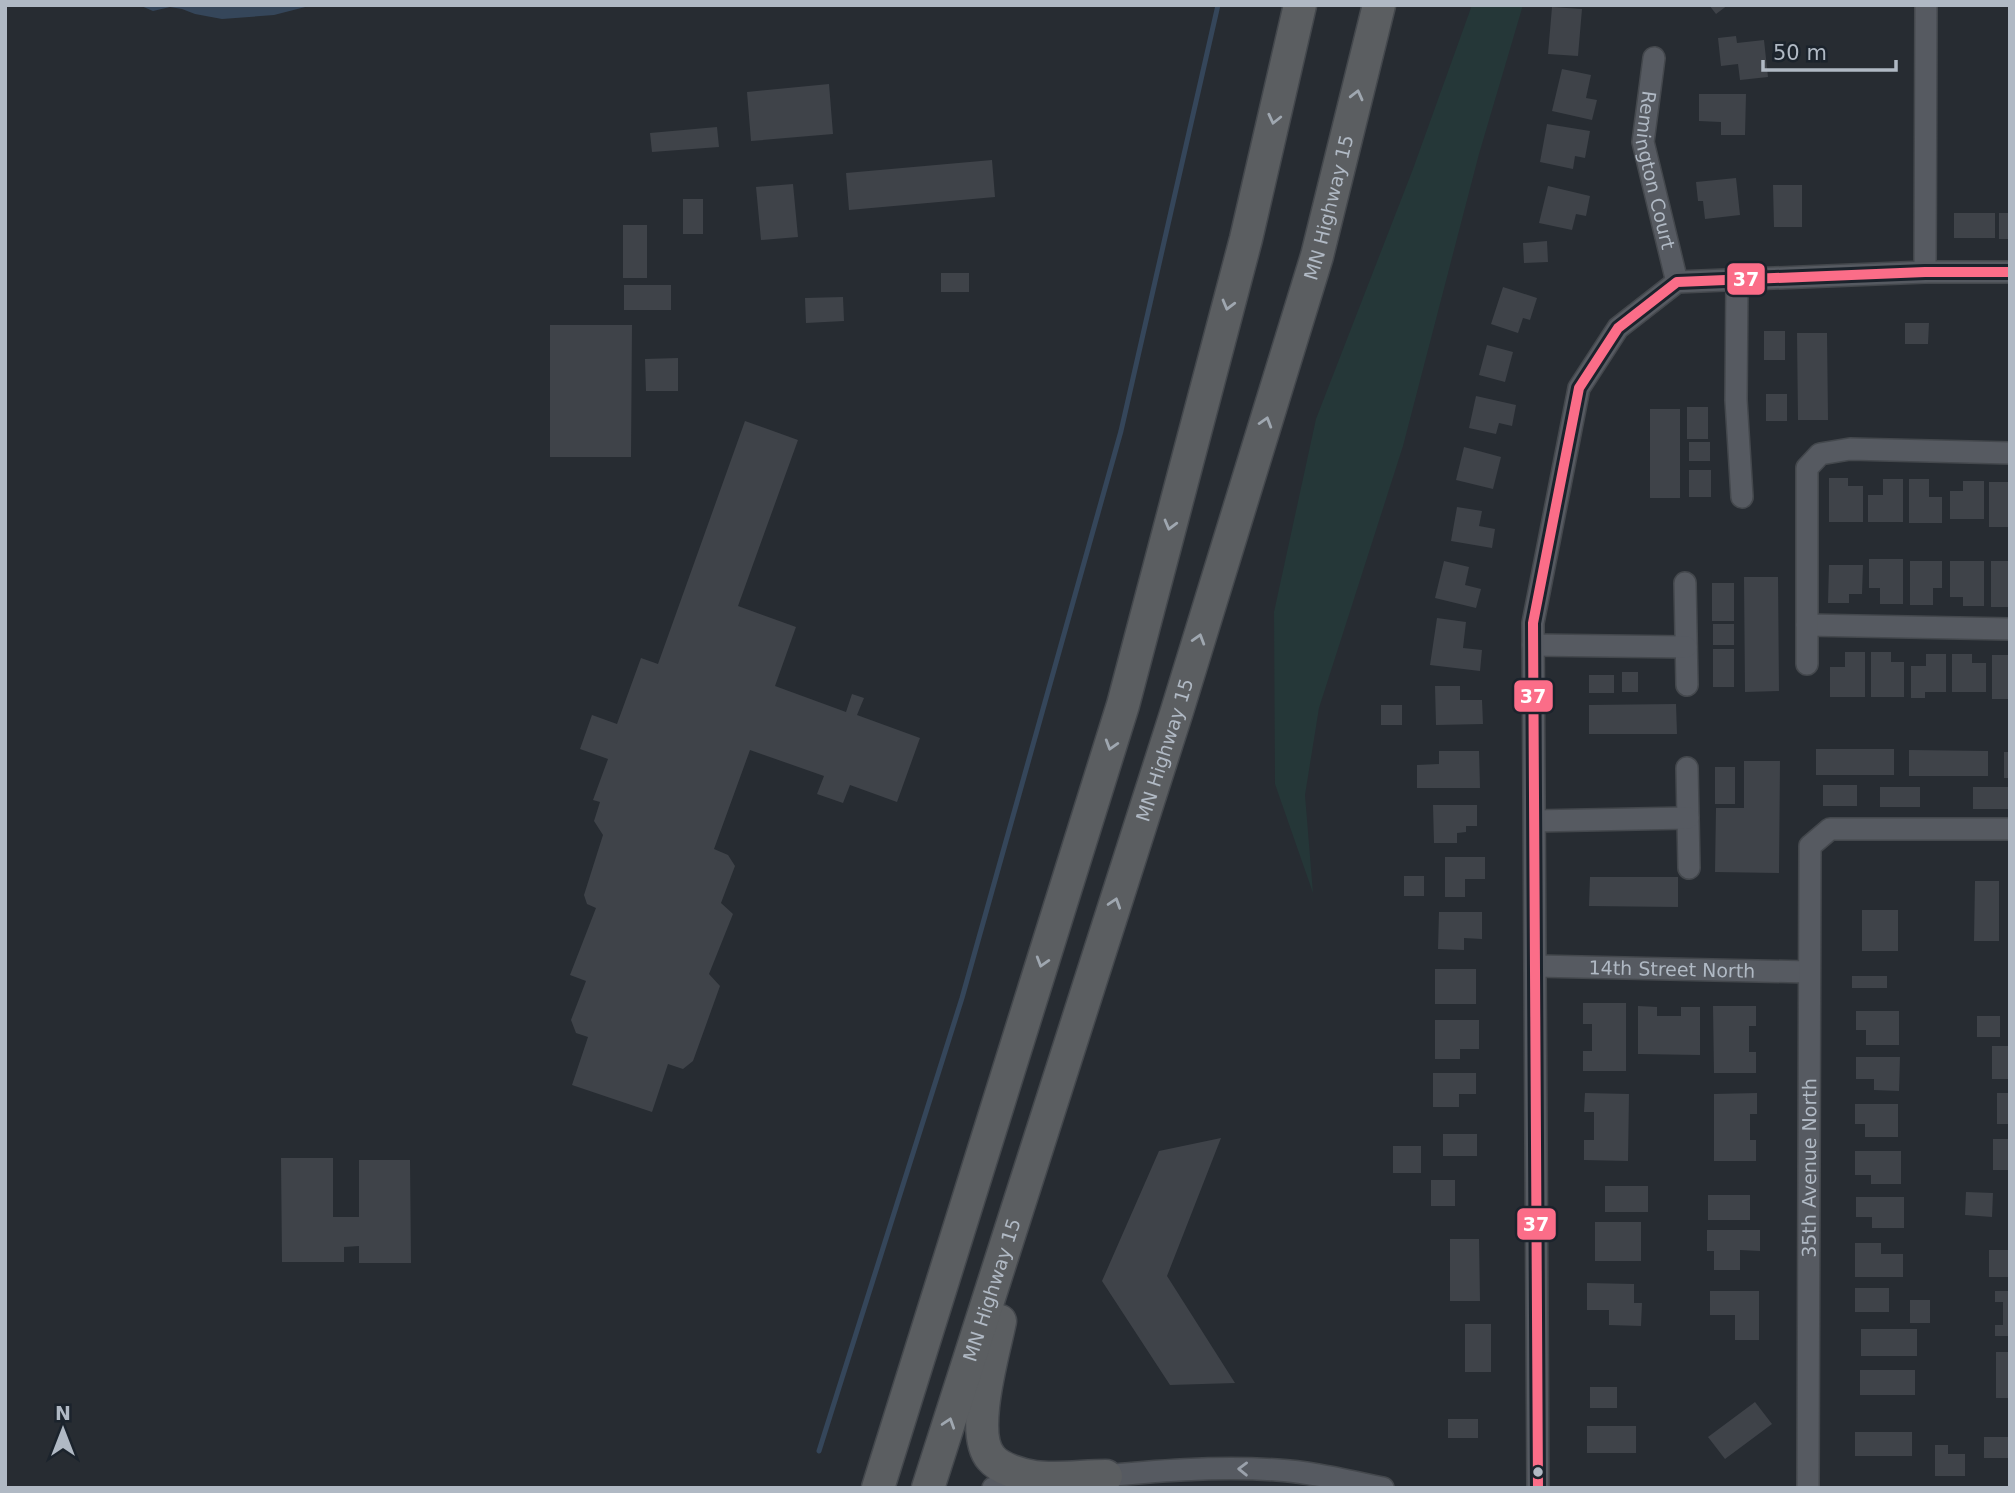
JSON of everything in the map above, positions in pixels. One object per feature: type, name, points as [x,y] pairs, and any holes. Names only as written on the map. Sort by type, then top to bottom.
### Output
[{"type":"highway","points":[[878,1488],[1123,705],[1246,239],[1300,5]]},
{"type":"highway","name":"MN Highway 15","points":[[928,1488],[1177,711],[1317,256],[1379,5]]},
{"type":"highway","points":[[1061,1072],[1000,1321],[983,1402],[981,1426],[984,1446],[990,1458],[1015,1472],[1036,1477],[1106,1476]]},
{"type":"street","points":[[1925,272],[1926,5]]},
{"type":"street","name":"Remington Court","points":[[1654,58],[1643,142],[1677,282]]},
{"type":"street","points":[[1538,1488],[1533,623],[1579,388],[1618,328],[1677,282],[1925,272],[2010,272]]},
{"type":"street","points":[[1737,280],[1736,400],[1742,497]]},
{"type":"street","points":[[1807,664],[1807,468],[1820,454],[1850,449],[2010,453]]},
{"type":"street","points":[[1685,583],[1687,685]]},
{"type":"street","points":[[1807,625],[2010,629]]},
{"type":"street","points":[[1533,645],[1686,647]]},
{"type":"street","points":[[1687,768],[1689,868]]},
{"type":"street","points":[[1535,821],[1688,818]]},
{"type":"street","name":"35th Avenue North","points":[[1808,1488],[1810,846],[1830,829],[2010,829]]},
{"type":"street","name":"14th Street North","points":[[1536,967],[1808,972]]},
{"type":"street","points":[[993,1488],[1191,1470],[1277,1479],[1309,1474],[1383,1488]]},
{"type":"shaded area","points":[[1472,5],[1523,5],[1479,154],[1403,446],[1319,708],[1305,795],[1313,893],[1275,784],[1274,612],[1316,419],[1413,169]]},
{"type":"water","points":[[139,5],[313,5],[274,15],[222,19],[170,7],[153,11]]},
{"type":"building","points":[[1709,5],[1728,5],[1716,14]]},
{"type":"building","points":[[1552,7],[1582,9],[1578,56],[1548,54]]},
{"type":"building","points":[[1736,36],[1737,43],[1764,40],[1768,77],[1740,80],[1738,64],[1721,66],[1718,38]]},
{"type":"building","points":[[1562,69],[1591,75],[1586,98],[1597,100],[1592,120],[1552,111]]},
{"type":"building","points":[[829,84],[833,134],[751,141],[747,92]]},
{"type":"building","points":[[1699,94],[1746,94],[1745,135],[1721,135],[1721,122],[1699,121]]},
{"type":"building","points":[[1547,124],[1590,131],[1585,158],[1575,156],[1573,169],[1540,162]]},
{"type":"building","points":[[717,127],[719,147],[652,152],[650,133]]},
{"type":"building","points":[[992,160],[995,197],[849,210],[846,173]]},
{"type":"building","points":[[1736,178],[1740,215],[1705,219],[1703,201],[1698,201],[1696,182]]},
{"type":"building","points":[[793,184],[798,237],[761,240],[756,187]]},
{"type":"building","points":[[1773,185],[1802,185],[1802,227],[1774,227]]},
{"type":"building","points":[[1548,186],[1590,196],[1586,216],[1576,214],[1572,230],[1539,223]]},
{"type":"building","points":[[683,199],[703,199],[703,234],[683,234]]},
{"type":"building","points":[[1954,213],[1995,213],[1995,238],[1954,238]]},
{"type":"building","points":[[1999,213],[2010,213],[2010,239],[1999,239]]},
{"type":"building","points":[[623,225],[647,225],[647,278],[623,278]]},
{"type":"building","points":[[1547,241],[1548,262],[1524,263],[1523,243]]},
{"type":"building","points":[[941,273],[969,273],[969,292],[941,292]]},
{"type":"building","points":[[624,285],[671,285],[671,310],[624,310]]},
{"type":"building","points":[[1503,287],[1537,298],[1530,320],[1523,318],[1518,333],[1491,324]]},
{"type":"building","points":[[843,297],[844,321],[806,323],[805,298]]},
{"type":"building","points":[[1905,323],[1929,323],[1928,344],[1905,344]]},
{"type":"building","points":[[550,325],[632,325],[631,457],[550,457]]},
{"type":"building","points":[[1764,331],[1785,331],[1785,360],[1764,360]]},
{"type":"building","points":[[1797,333],[1827,333],[1828,420],[1798,420]]},
{"type":"building","points":[[1487,345],[1513,352],[1505,382],[1479,375]]},
{"type":"building","points":[[678,358],[678,391],[646,391],[645,359]]},
{"type":"building","points":[[1766,394],[1787,394],[1787,421],[1766,421]]},
{"type":"building","points":[[1476,396],[1516,405],[1512,426],[1499,423],[1496,434],[1469,428]]},
{"type":"building","points":[[1687,407],[1708,407],[1708,439],[1687,439]]},
{"type":"building","points":[[1650,409],[1680,409],[1680,498],[1650,498]]},
{"type":"building","points":[[745,421],[798,440],[738,606],[796,627],[775,686],[846,712],[852,694],[864,698],[857,715],[920,738],[897,802],[850,785],[843,803],[817,794],[824,776],[750,750],[714,849],[728,855],[735,866],[721,903],[733,914],[709,974],[720,986],[693,1061],[683,1069],[668,1064],[652,1112],[572,1085],[588,1037],[576,1033],[571,1020],[586,981],[570,975],[596,908],[587,904],[584,895],[603,835],[594,821],[600,802],[593,800],[608,759],[580,749],[592,715],[617,724],[641,658],[658,664]]},
{"type":"building","points":[[1689,442],[1710,442],[1710,461],[1689,461]]},
{"type":"building","points":[[1464,447],[1501,457],[1493,489],[1456,480]]},
{"type":"building","points":[[1689,470],[1711,470],[1711,497],[1689,497]]},
{"type":"building","points":[[1829,478],[1848,478],[1848,486],[1863,486],[1863,522],[1829,522]]},
{"type":"building","points":[[1883,479],[1903,479],[1903,522],[1868,522],[1868,495],[1883,495]]},
{"type":"building","points":[[1909,479],[1929,479],[1929,497],[1942,497],[1942,523],[1909,523]]},
{"type":"building","points":[[1963,481],[1984,481],[1984,519],[1950,519],[1950,491],[1963,491]]},
{"type":"building","points":[[1989,482],[2010,482],[2010,527],[1989,527]]},
{"type":"building","points":[[1457,507],[1482,511],[1479,526],[1495,529],[1492,548],[1451,541]]},
{"type":"building","points":[[1869,559],[1903,559],[1903,604],[1880,604],[1880,588],[1869,588]]},
{"type":"building","points":[[1444,561],[1469,567],[1465,585],[1481,589],[1476,608],[1435,598]]},
{"type":"building","points":[[1910,561],[1942,561],[1942,588],[1933,588],[1933,605],[1910,605]]},
{"type":"building","points":[[1950,561],[1984,561],[1984,606],[1963,606],[1963,597],[1950,597]]},
{"type":"building","points":[[1991,561],[2010,561],[2010,607],[1991,607]]},
{"type":"building","points":[[1829,565],[1863,565],[1862,594],[1849,594],[1849,603],[1828,603]]},
{"type":"building","points":[[1744,577],[1778,577],[1779,691],[1745,692]]},
{"type":"building","points":[[1712,583],[1734,583],[1734,621],[1712,621]]},
{"type":"building","points":[[1437,618],[1466,622],[1463,648],[1482,650],[1480,671],[1430,665]]},
{"type":"building","points":[[1713,624],[1734,624],[1734,645],[1713,645]]},
{"type":"building","points":[[1713,649],[1734,649],[1734,687],[1713,687]]},
{"type":"building","points":[[1845,652],[1865,652],[1865,697],[1830,697],[1830,667],[1845,667]]},
{"type":"building","points":[[1871,652],[1891,652],[1891,662],[1904,662],[1904,697],[1871,697]]},
{"type":"building","points":[[1926,654],[1946,654],[1946,692],[1925,692],[1925,698],[1911,698],[1911,666],[1926,666]]},
{"type":"building","points":[[1952,654],[1972,654],[1972,663],[1986,663],[1986,692],[1952,692]]},
{"type":"building","points":[[1992,655],[2010,655],[2010,699],[1992,699]]},
{"type":"building","points":[[1622,672],[1638,672],[1638,692],[1622,692]]},
{"type":"building","points":[[1589,675],[1614,675],[1614,693],[1589,693]]},
{"type":"building","points":[[1435,686],[1460,686],[1460,700],[1482,700],[1483,724],[1436,725]]},
{"type":"building","points":[[1676,704],[1677,734],[1589,734],[1589,705]]},
{"type":"building","points":[[1381,705],[1402,705],[1402,725],[1381,725]]},
{"type":"building","points":[[1816,749],[1894,749],[1894,775],[1816,775]]},
{"type":"building","points":[[1909,750],[1988,751],[1988,776],[1909,776]]},
{"type":"building","points":[[1439,751],[1479,751],[1480,788],[1417,788],[1417,765],[1439,764]]},
{"type":"building","points":[[2004,752],[2010,752],[2010,778],[2004,778]]},
{"type":"building","points":[[1744,761],[1780,761],[1779,873],[1715,872],[1716,808],[1744,808]]},
{"type":"building","points":[[1715,767],[1735,767],[1735,804],[1715,804]]},
{"type":"building","points":[[1823,785],[1857,785],[1857,806],[1823,806]]},
{"type":"building","points":[[1880,787],[1920,787],[1920,807],[1880,807]]},
{"type":"building","points":[[1973,787],[2010,787],[2010,809],[1973,809]]},
{"type":"building","points":[[1433,805],[1477,805],[1477,826],[1466,826],[1466,832],[1457,833],[1457,843],[1434,843]]},
{"type":"building","points":[[1445,857],[1485,857],[1485,879],[1465,879],[1465,897],[1445,897]]},
{"type":"building","points":[[1404,876],[1424,876],[1424,896],[1404,896]]},
{"type":"building","points":[[1590,877],[1678,877],[1678,907],[1589,906]]},
{"type":"building","points":[[1975,881],[1999,881],[1999,941],[1974,941]]},
{"type":"building","points":[[1862,910],[1898,910],[1898,951],[1862,951]]},
{"type":"building","points":[[1439,912],[1482,912],[1482,939],[1464,938],[1464,950],[1438,949]]},
{"type":"building","points":[[1435,969],[1476,969],[1476,1004],[1435,1004]]},
{"type":"building","points":[[1852,976],[1887,976],[1887,988],[1852,988]]},
{"type":"building","points":[[1583,1003],[1626,1003],[1626,1071],[1583,1071],[1583,1051],[1592,1051],[1592,1024],[1583,1024]]},
{"type":"building","points":[[1638,1006],[1657,1007],[1657,1016],[1681,1016],[1681,1007],[1700,1007],[1700,1055],[1638,1054]]},
{"type":"building","points":[[1713,1006],[1756,1006],[1756,1026],[1749,1026],[1749,1052],[1756,1052],[1756,1073],[1714,1073]]},
{"type":"building","points":[[1856,1011],[1899,1011],[1899,1045],[1866,1045],[1866,1030],[1856,1030]]},
{"type":"building","points":[[1977,1016],[2000,1016],[2000,1037],[1977,1037]]},
{"type":"building","points":[[1435,1020],[1479,1020],[1479,1049],[1460,1049],[1460,1059],[1435,1059]]},
{"type":"building","points":[[1992,1046],[2010,1046],[2010,1079],[1992,1079]]},
{"type":"building","points":[[1856,1057],[1900,1057],[1899,1091],[1874,1090],[1874,1079],[1856,1079]]},
{"type":"building","points":[[1433,1073],[1476,1073],[1476,1094],[1459,1094],[1459,1107],[1433,1107]]},
{"type":"building","points":[[1585,1093],[1629,1094],[1628,1161],[1584,1160],[1584,1140],[1594,1140],[1594,1112],[1584,1112]]},
{"type":"building","points":[[1757,1093],[1757,1114],[1750,1114],[1750,1140],[1756,1140],[1756,1161],[1714,1161],[1714,1094]]},
{"type":"building","points":[[1997,1093],[2010,1093],[2010,1124],[1997,1124]]},
{"type":"building","points":[[1855,1104],[1898,1104],[1898,1137],[1865,1137],[1865,1124],[1855,1124]]},
{"type":"building","points":[[1443,1134],[1477,1134],[1477,1156],[1443,1156]]},
{"type":"building","points":[[1221,1138],[1167,1276],[1235,1383],[1170,1385],[1102,1281],[1159,1151]]},
{"type":"building","points":[[1993,1139],[2010,1139],[2010,1170],[1993,1170]]},
{"type":"building","points":[[1393,1146],[1421,1146],[1421,1173],[1393,1173]]},
{"type":"building","points":[[1855,1151],[1901,1151],[1901,1184],[1871,1184],[1871,1175],[1855,1175]]},
{"type":"building","points":[[281,1158],[333,1158],[333,1217],[359,1217],[359,1160],[410,1160],[411,1263],[359,1263],[359,1246],[344,1247],[344,1262],[282,1262]]},
{"type":"building","points":[[1431,1180],[1455,1180],[1455,1206],[1431,1206]]},
{"type":"building","points":[[1605,1186],[1648,1186],[1648,1212],[1605,1212]]},
{"type":"building","points":[[1966,1192],[1993,1193],[1992,1217],[1965,1215]]},
{"type":"building","points":[[1708,1195],[1750,1195],[1750,1220],[1708,1220]]},
{"type":"building","points":[[1856,1197],[1904,1197],[1904,1228],[1872,1228],[1872,1217],[1856,1217]]},
{"type":"building","points":[[1595,1222],[1641,1222],[1641,1261],[1595,1261]]},
{"type":"building","points":[[1707,1230],[1760,1230],[1760,1251],[1740,1250],[1740,1270],[1714,1270],[1714,1251],[1707,1251]]},
{"type":"building","points":[[1450,1239],[1479,1239],[1480,1301],[1450,1301]]},
{"type":"building","points":[[1855,1243],[1881,1243],[1881,1254],[1903,1254],[1903,1277],[1855,1277]]},
{"type":"building","points":[[1989,1250],[2010,1250],[2010,1277],[1989,1277]]},
{"type":"building","points":[[1587,1283],[1634,1284],[1634,1303],[1642,1303],[1641,1326],[1609,1325],[1609,1310],[1587,1310]]},
{"type":"building","points":[[1855,1288],[1889,1288],[1889,1312],[1855,1312]]},
{"type":"building","points":[[1710,1291],[1759,1291],[1759,1340],[1735,1340],[1735,1315],[1710,1315]]},
{"type":"building","points":[[1995,1291],[2010,1291],[2010,1336],[1995,1336],[1995,1325],[2003,1325],[2003,1302],[1995,1302]]},
{"type":"building","points":[[1910,1300],[1930,1300],[1930,1323],[1910,1323]]},
{"type":"building","points":[[1465,1324],[1491,1324],[1491,1372],[1465,1372]]},
{"type":"building","points":[[1861,1329],[1917,1329],[1917,1356],[1861,1356]]},
{"type":"building","points":[[1996,1352],[2010,1352],[2010,1398],[1996,1398]]},
{"type":"building","points":[[1860,1370],[1915,1370],[1915,1395],[1860,1395]]},
{"type":"building","points":[[1590,1387],[1617,1387],[1617,1408],[1590,1408]]},
{"type":"building","points":[[1755,1402],[1772,1424],[1725,1459],[1708,1437]]},
{"type":"building","points":[[1448,1419],[1478,1419],[1478,1438],[1448,1438]]},
{"type":"building","points":[[1587,1426],[1636,1426],[1636,1453],[1587,1453]]},
{"type":"building","points":[[1855,1432],[1912,1432],[1912,1456],[1855,1456]]},
{"type":"building","points":[[1984,1437],[2010,1437],[2010,1458],[1984,1458]]},
{"type":"building","points":[[1935,1445],[1948,1445],[1948,1454],[1965,1454],[1965,1476],[1935,1476]]},
{"type":"waterway","points":[[819,1451],[962,998],[1121,431],[1218,5]]},
{"type":"transit line","name":"37","points":[[1538,1488],[1533,623],[1579,388],[1618,328],[1677,282],[1925,272],[2010,272]]}]
